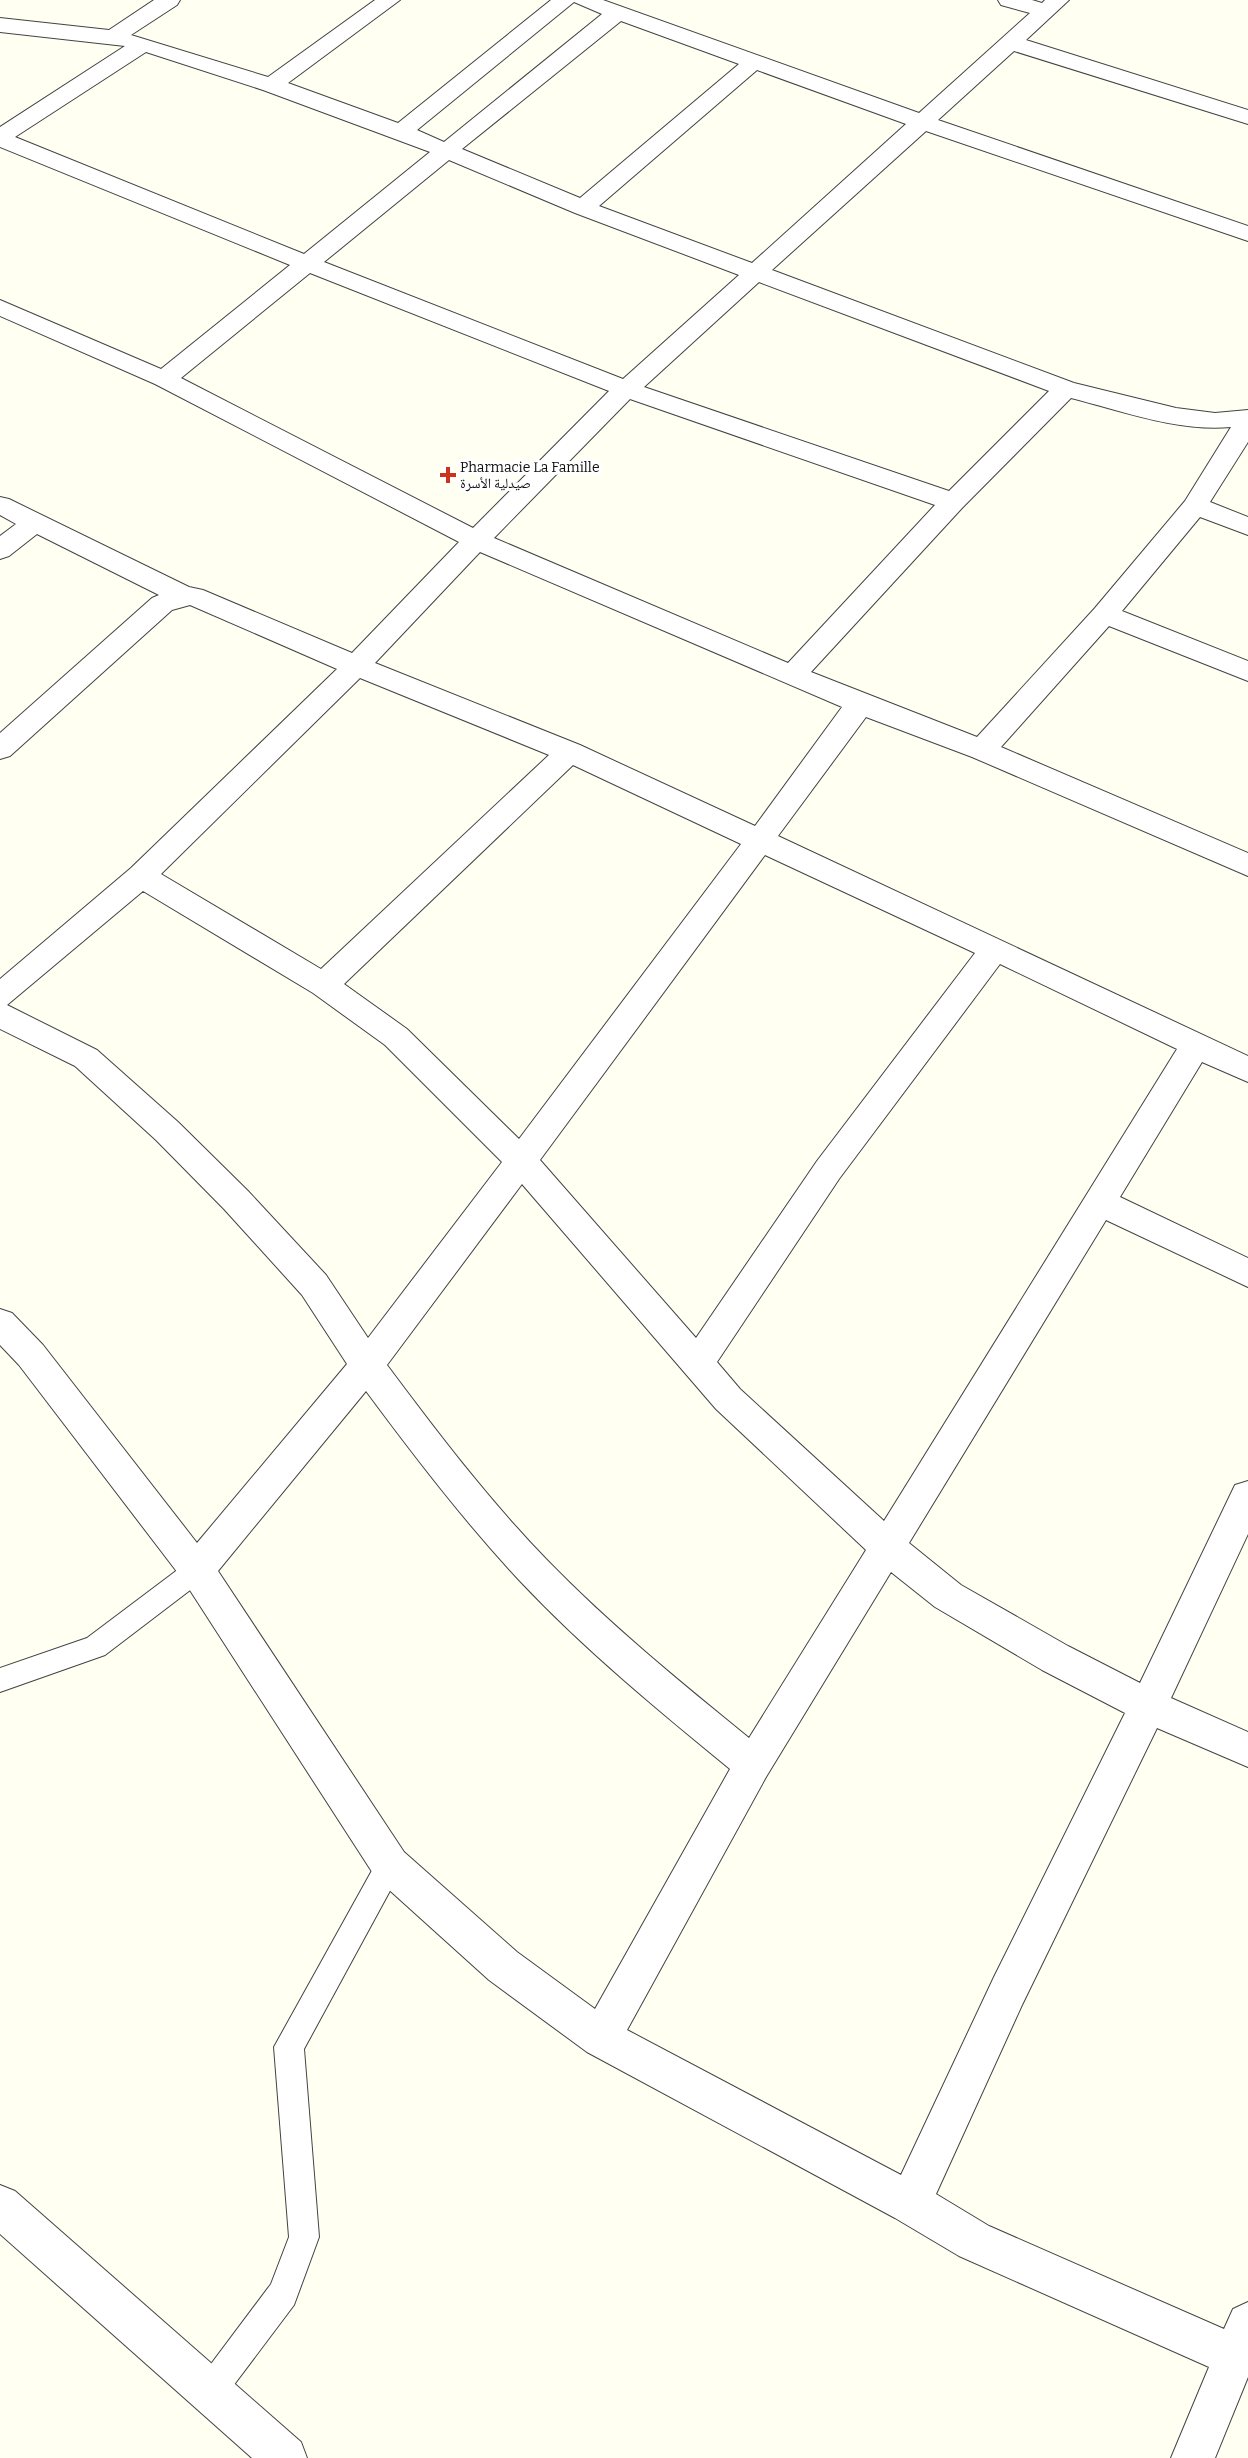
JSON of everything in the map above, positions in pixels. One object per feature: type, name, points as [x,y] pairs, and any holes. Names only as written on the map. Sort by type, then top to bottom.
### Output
[{"type":"street","points":[[113,37],[169,0]]},
{"type":"street","points":[[271,85],[389,0]]},
{"type":"street","points":[[400,132],[564,0]]},
{"type":"street","points":[[583,0],[921,122],[1248,234]]},
{"type":"street","points":[[1009,0],[1052,6]]},
{"type":"street","points":[[0,996],[141,876],[356,666],[476,540],[626,389],[1052,6]]},
{"type":"street","points":[[164,379],[617,13]]},
{"type":"street","points":[[0,25],[113,37],[143,44],[271,85],[400,132],[583,208],[1066,388],[1176,416],[1215,421],[1248,420]]},
{"type":"street","points":[[1010,42],[1248,117]]},
{"type":"street","points":[[0,138],[143,44]]},
{"type":"street","points":[[583,208],[754,62]]},
{"type":"street","points":[[0,138],[306,263],[626,389],[953,502]]},
{"type":"street","points":[[0,307],[164,379],[476,540],[860,704],[982,750],[1248,865]]},
{"type":"street","points":[[793,675],[953,502],[1066,388]]},
{"type":"street","points":[[982,750],[1105,614],[1195,506],[1248,420]]},
{"type":"street","points":[[0,505],[184,596]]},
{"type":"street","points":[[1195,506],[1248,527]]},
{"type":"street","points":[[0,550],[34,522]]},
{"type":"street","points":[[0,749],[162,604],[184,596],[193,596],[356,666],[570,752],[995,949],[1248,1070]]},
{"type":"street","points":[[1105,614],[1248,672]]},
{"type":"street","points":[[197,1570],[367,1365],[636,1009],[860,704]]},
{"type":"street","points":[[324,985],[570,752]]},
{"type":"street","points":[[141,876],[324,985],[396,1037],[521,1161],[729,1399],[886,1546],[948,1596],[1055,1658],[1148,1706],[1248,1750]]},
{"type":"street","points":[[697,1364],[828,1170],[995,949]]},
{"type":"street","points":[[0,1015],[86,1058],[166,1131],[236,1200],[314,1285],[367,1365],[450,1477],[534,1571],[647,1678],[753,1765]]},
{"type":"street","points":[[602,2038],[753,1765],[1195,1046]]},
{"type":"street","points":[[1100,1202],[1248,1273]]},
{"type":"street","points":[[0,1323],[32,1355],[197,1570],[390,1865],[503,1966],[602,2038],[910,2203],[974,2241],[1241,2340],[1193,2458]]},
{"type":"street","points":[[910,2203],[1008,1991],[1248,1496]]},
{"type":"street","points":[[0,2206],[285,2458]]},
{"type":"lane","points":[[0,1680],[96,1647],[197,1570]]},
{"type":"lane","points":[[210,2391],[283,2294],[304,2237],[289,2047],[390,1865]]},
{"type":"place","name":"Pharmacie La Famille صيدلية الأسرة","points":[[448,475]]}]
